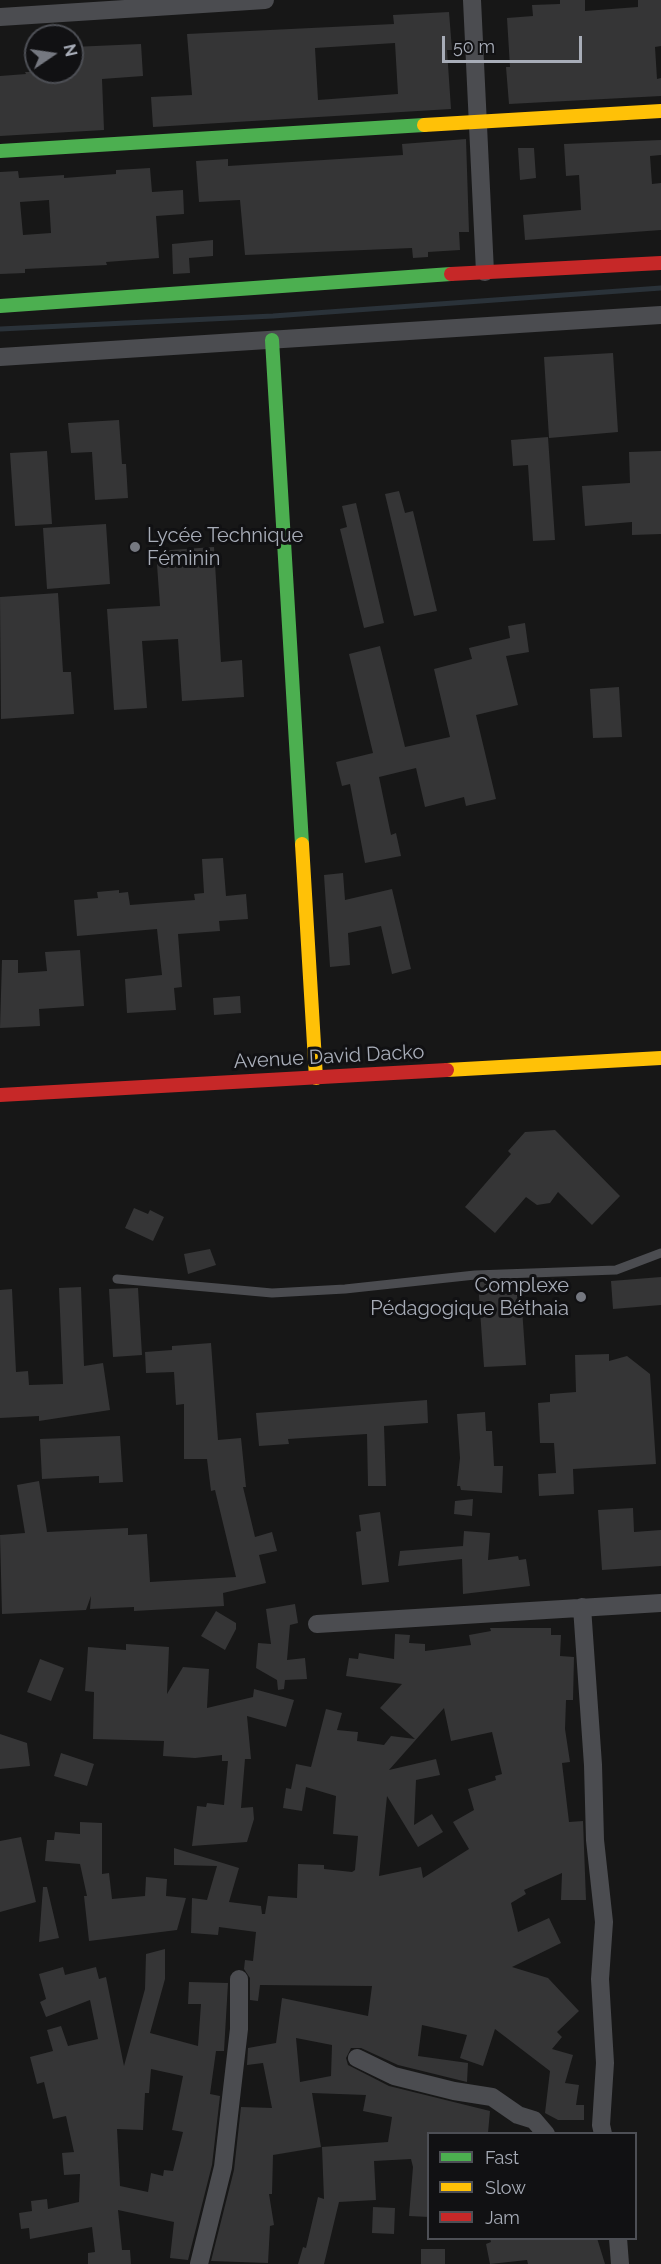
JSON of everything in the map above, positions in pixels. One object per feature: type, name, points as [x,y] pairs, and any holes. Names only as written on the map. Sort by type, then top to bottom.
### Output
[{"type":"street","points":[[0,17],[265,0]]},
{"type":"street","points":[[472,0],[485,272]]},
{"type":"street","points":[[0,151],[479,120],[661,111]]},
{"type":"street","points":[[0,306],[485,272],[661,263]]},
{"type":"street","points":[[0,357],[661,315]]},
{"type":"street","points":[[272,340],[316,1078]]},
{"type":"street","name":"Avenue David Dacko","points":[[0,1095],[661,1058]]},
{"type":"street","points":[[317,1624],[661,1603]]},
{"type":"street","points":[[582,1607],[593,1765],[595,1840],[604,1922],[600,1979],[605,2063],[601,2125],[603,2132]]},
{"type":"street","points":[[199,2264],[223,2167],[239,2029],[239,1979]]},
{"type":"street","points":[[357,2058],[394,2076],[454,2091],[492,2097],[518,2115],[534,2120],[545,2132]]},
{"type":"street","points":[[618,2240],[620,2264]]},
{"type":"lane","points":[[117,1279],[272,1293],[345,1289],[475,1275],[616,1270],[661,1253]]},
{"type":"building","points":[[560,0],[585,0],[585,11],[638,7],[638,0],[661,0],[661,46],[655,47],[657,79],[661,78],[661,96],[509,104],[506,67],[510,67],[507,18],[533,16],[532,5],[560,4]]},
{"type":"building","points":[[449,12],[452,50],[447,50],[451,109],[153,127],[151,97],[192,95],[187,34],[394,24],[393,15]],"holes":[[[395,43],[398,94],[318,100],[315,48]]]},
{"type":"building","points":[[141,44],[143,76],[102,79],[104,130],[0,136],[0,76],[24,74],[24,84],[84,84],[84,46]]},
{"type":"building","points":[[466,139],[469,232],[459,232],[460,250],[428,252],[428,257],[413,258],[412,248],[245,255],[240,200],[199,202],[196,161],[228,159],[228,166],[403,155],[402,144]]},
{"type":"building","points":[[661,140],[661,155],[650,156],[652,184],[661,183],[661,230],[525,240],[523,215],[581,210],[579,175],[566,176],[564,144]]},
{"type":"building","points":[[518,148],[534,148],[536,178],[520,180]]},
{"type":"building","points":[[150,168],[152,192],[183,190],[184,214],[156,216],[159,258],[106,262],[107,265],[25,269],[25,273],[0,274],[0,172],[18,171],[19,178],[64,175],[64,178],[116,174],[116,170]],"holes":[[[49,200],[51,233],[23,235],[20,202]]]},
{"type":"building","points":[[213,240],[213,256],[189,258],[190,273],[173,274],[172,244]]},
{"type":"building","points":[[613,353],[618,432],[549,438],[544,357]]},
{"type":"building","points":[[119,420],[122,464],[126,464],[128,498],[95,500],[92,452],[71,453],[68,423]]},
{"type":"building","points":[[548,437],[555,540],[533,541],[528,465],[513,466],[511,440]]},
{"type":"building","points":[[47,451],[52,524],[15,526],[10,453]]},
{"type":"building","points":[[661,451],[661,534],[632,535],[632,522],[585,526],[582,486],[630,483],[629,452]]},
{"type":"building","points":[[399,491],[405,513],[413,511],[437,611],[414,616],[385,494]]},
{"type":"building","points":[[356,503],[384,623],[364,628],[340,529],[347,527],[342,506]]},
{"type":"building","points":[[106,524],[110,584],[47,589],[43,528]]},
{"type":"building","points":[[214,547],[221,662],[242,660],[244,697],[182,701],[178,639],[142,641],[147,708],[114,710],[107,609],[160,606],[156,551]]},
{"type":"building","points":[[58,593],[63,672],[71,672],[74,714],[1,719],[0,597]]},
{"type":"building","points":[[525,623],[529,652],[506,656],[518,705],[476,715],[496,799],[466,806],[464,797],[425,807],[416,768],[379,777],[391,835],[396,833],[401,856],[365,863],[350,784],[342,786],[336,762],[373,753],[349,654],[380,646],[405,747],[450,737],[434,669],[472,659],[469,648],[510,638],[508,626]]},
{"type":"building","points":[[619,687],[622,737],[593,738],[590,689]]},
{"type":"building","points":[[223,858],[226,896],[246,894],[248,919],[219,921],[220,931],[178,934],[182,987],[174,988],[176,1010],[127,1013],[125,979],[162,975],[157,929],[77,936],[74,900],[98,898],[97,892],[119,890],[119,893],[128,892],[130,905],[195,900],[194,894],[204,893],[202,859]]},
{"type":"building","points":[[343,873],[345,900],[392,889],[411,969],[392,974],[381,926],[348,933],[350,965],[330,967],[324,875]]},
{"type":"building","points":[[80,950],[84,1006],[39,1009],[40,1026],[0,1028],[2,960],[18,960],[18,973],[47,971],[45,952]]},
{"type":"building","points":[[240,996],[241,1013],[214,1015],[213,998]]},
{"type":"building","points":[[555,1130],[620,1196],[592,1225],[558,1192],[550,1203],[537,1205],[526,1197],[495,1233],[465,1207],[511,1154],[508,1151],[525,1132]]},
{"type":"building","points":[[134,1208],[148,1214],[150,1210],[164,1217],[153,1241],[125,1228]]},
{"type":"building","points":[[210,1249],[216,1265],[188,1274],[184,1254]]},
{"type":"building","points":[[661,1277],[661,1305],[613,1309],[611,1281]]},
{"type":"building","points":[[520,1280],[526,1365],[484,1367],[478,1282]]},
{"type":"building","points":[[81,1287],[84,1366],[103,1363],[110,1410],[39,1421],[39,1416],[0,1418],[0,1290],[12,1289],[16,1372],[28,1371],[29,1385],[63,1384],[59,1288]]},
{"type":"building","points":[[138,1288],[142,1355],[113,1357],[109,1289]]},
{"type":"building","points":[[211,1343],[218,1440],[241,1438],[246,1487],[243,1487],[255,1537],[272,1532],[277,1551],[259,1555],[266,1583],[223,1593],[224,1606],[134,1611],[134,1607],[90,1609],[91,1596],[86,1610],[2,1614],[0,1535],[25,1533],[17,1485],[39,1481],[47,1532],[128,1528],[128,1535],[147,1534],[150,1582],[236,1577],[215,1490],[211,1491],[207,1459],[184,1459],[184,1404],[176,1405],[174,1372],[146,1373],[145,1352],[172,1350],[172,1346]]},
{"type":"building","points":[[609,1354],[609,1361],[627,1356],[650,1374],[656,1464],[573,1469],[574,1494],[539,1496],[538,1474],[556,1473],[554,1443],[540,1443],[538,1403],[550,1402],[550,1394],[576,1392],[575,1355]]},
{"type":"building","points":[[427,1400],[428,1423],[384,1426],[386,1486],[368,1486],[367,1434],[288,1439],[289,1444],[259,1446],[256,1413]]},
{"type":"building","points":[[485,1412],[486,1431],[492,1431],[494,1466],[503,1466],[502,1493],[461,1490],[460,1486],[457,1486],[460,1458],[457,1414]]},
{"type":"building","points":[[120,1436],[123,1482],[99,1483],[99,1476],[42,1479],[40,1439]]},
{"type":"building","points":[[473,1499],[472,1516],[454,1514],[455,1501]]},
{"type":"building","points":[[633,1508],[634,1532],[661,1530],[661,1566],[602,1570],[598,1510]]},
{"type":"building","points":[[380,1512],[389,1582],[362,1585],[356,1532],[361,1531],[359,1515]]},
{"type":"building","points":[[464,1531],[490,1533],[488,1560],[518,1556],[519,1560],[526,1559],[530,1586],[463,1594],[462,1559],[398,1566],[400,1551],[463,1546]]},
{"type":"building","points":[[295,1604],[298,1623],[290,1625],[287,1660],[305,1658],[307,1679],[285,1680],[284,1689],[278,1690],[277,1680],[256,1668],[258,1643],[271,1644],[266,1609]]},
{"type":"building","points":[[216,1611],[236,1623],[236,1629],[225,1650],[201,1636]]},
{"type":"building","points":[[490,1628],[551,1628],[551,1635],[561,1635],[560,1656],[574,1657],[573,1700],[566,1700],[565,1729],[570,1762],[562,1763],[569,1822],[583,1821],[586,1900],[561,1900],[562,1873],[524,1890],[526,1894],[511,1903],[518,1932],[549,1918],[561,1943],[512,1967],[548,1978],[579,2011],[557,2032],[562,2037],[552,2049],[573,2055],[565,2083],[579,2085],[576,2105],[584,2105],[584,2120],[558,2120],[545,2113],[550,2071],[495,2029],[483,2066],[460,2058],[467,2035],[422,2025],[418,2056],[468,2063],[467,2082],[398,2065],[361,2048],[351,2048],[346,2058],[348,2065],[389,2086],[490,2111],[488,2132],[427,2132],[427,2217],[409,2216],[413,2167],[411,2159],[374,2161],[376,2200],[339,2202],[324,2264],[298,2264],[303,2247],[306,2248],[318,2197],[324,2199],[322,2147],[388,2142],[392,2117],[363,2111],[366,2095],[312,2093],[321,2147],[273,2155],[272,2194],[269,2194],[274,2225],[270,2226],[268,2263],[211,2261],[234,2170],[241,2107],[272,2108],[263,2063],[247,2065],[248,2048],[276,2043],[282,1998],[368,2016],[372,1986],[260,1985],[258,2001],[250,2000],[250,1978],[244,1969],[245,1960],[253,1961],[256,1932],[219,1927],[218,1935],[191,1933],[192,1898],[207,1900],[217,1866],[174,1865],[174,1848],[239,1868],[229,1902],[261,1906],[262,1914],[265,1914],[268,1896],[297,1898],[298,1864],[324,1865],[324,1869],[352,1872],[355,1870],[358,1836],[333,1834],[336,1796],[306,1787],[302,1811],[283,1808],[286,1788],[291,1789],[296,1764],[311,1767],[326,1709],[342,1713],[337,1730],[358,1732],[357,1741],[384,1745],[391,1736],[415,1739],[380,1708],[402,1684],[346,1676],[349,1658],[358,1659],[359,1653],[394,1659],[395,1634],[410,1635],[409,1643],[425,1644],[425,1651],[471,1645],[469,1635],[491,1631]],"holes":[[[444,1708],[451,1741],[492,1732],[502,1774],[495,1776],[496,1780],[468,1789],[474,1810],[453,1822],[469,1849],[423,1878],[421,1867],[379,1876],[387,1796],[418,1847],[443,1832],[432,1814],[414,1825],[416,1780],[440,1775],[436,1759],[389,1770]],[[296,2038],[332,2045],[331,2076],[300,2082]]]},
{"type":"building","points":[[126,1644],[169,1647],[167,1694],[183,1667],[209,1669],[207,1708],[253,1697],[254,1689],[294,1700],[286,1727],[247,1716],[251,1759],[245,1759],[241,1808],[253,1807],[254,1819],[247,1842],[192,1846],[197,1806],[206,1807],[207,1803],[224,1805],[228,1761],[222,1761],[222,1755],[195,1758],[163,1756],[164,1741],[93,1739],[94,1692],[85,1691],[88,1647],[126,1650]]},
{"type":"building","points":[[40,1659],[64,1668],[51,1701],[27,1692]]},
{"type":"building","points":[[0,1734],[27,1743],[30,1766],[0,1769]]},
{"type":"building","points":[[61,1753],[94,1764],[87,1786],[54,1776]]},
{"type":"building","points":[[80,1822],[102,1823],[102,1874],[109,1873],[112,1899],[145,1896],[146,1877],[167,1879],[166,1896],[186,1898],[177,1930],[89,1941],[84,1896],[87,1896],[80,1864],[45,1861],[47,1840],[54,1840],[55,1832],[80,1834]]},
{"type":"building","points":[[21,1837],[36,1902],[0,1912],[0,1841]]},
{"type":"building","points":[[43,1887],[47,1887],[59,1938],[39,1942]]},
{"type":"building","points":[[165,1949],[165,1979],[150,2033],[198,2046],[201,2004],[188,2004],[189,1982],[228,1983],[224,2051],[216,2051],[210,2094],[220,2096],[212,2165],[188,2260],[170,2258],[174,2222],[118,2210],[122,2250],[130,2250],[131,2264],[88,2264],[88,2253],[95,2252],[92,2227],[30,2239],[29,2228],[21,2229],[19,2213],[32,2211],[31,2201],[47,2199],[48,2209],[79,2202],[80,2174],[64,2175],[62,2153],[74,2152],[66,2116],[53,2119],[44,2082],[37,2084],[30,2057],[53,2051],[47,2030],[61,2026],[68,2046],[98,2039],[90,2000],[46,2017],[40,2002],[46,1999],[39,1974],[63,1967],[65,1975],[96,1967],[99,1979],[106,1977],[124,2066],[145,1989],[146,1954]],"holes":[[[151,2069],[183,2076],[172,2130],[183,2132],[173,2171],[164,2170],[163,2176],[151,2173],[148,2192],[120,2186],[117,2129],[143,2130],[145,2093],[149,2093]]]},
{"type":"building","points":[[373,2207],[395,2208],[394,2234],[372,2233]]},
{"type":"building","points":[[490,2240],[598,2240],[605,2264],[528,2264],[527,2260],[490,2264],[486,2244],[491,2242]]},
{"type":"building","points":[[421,2249],[445,2249],[445,2264],[421,2264]]},
{"type":"waterway","points":[[0,329],[273,316],[661,288]]},
{"type":"traffic: fast","points":[[0,151],[424,125]]},
{"type":"traffic: fast","points":[[0,306],[451,274]]},
{"type":"traffic: fast","points":[[272,340],[302,844]]},
{"type":"traffic: slow","points":[[424,125],[661,111]]},
{"type":"traffic: slow","points":[[302,844],[316,1078]]},
{"type":"traffic: slow","points":[[447,1070],[661,1058]]},
{"type":"traffic: jam","points":[[451,274],[661,263]]},
{"type":"traffic: jam","points":[[0,1095],[447,1070]]},
{"type":"place","name":"Lycée Technique Féminin","points":[[135,547]]},
{"type":"place","name":"Complexe Pédagogique Béthaia","points":[[581,1297]]}]
